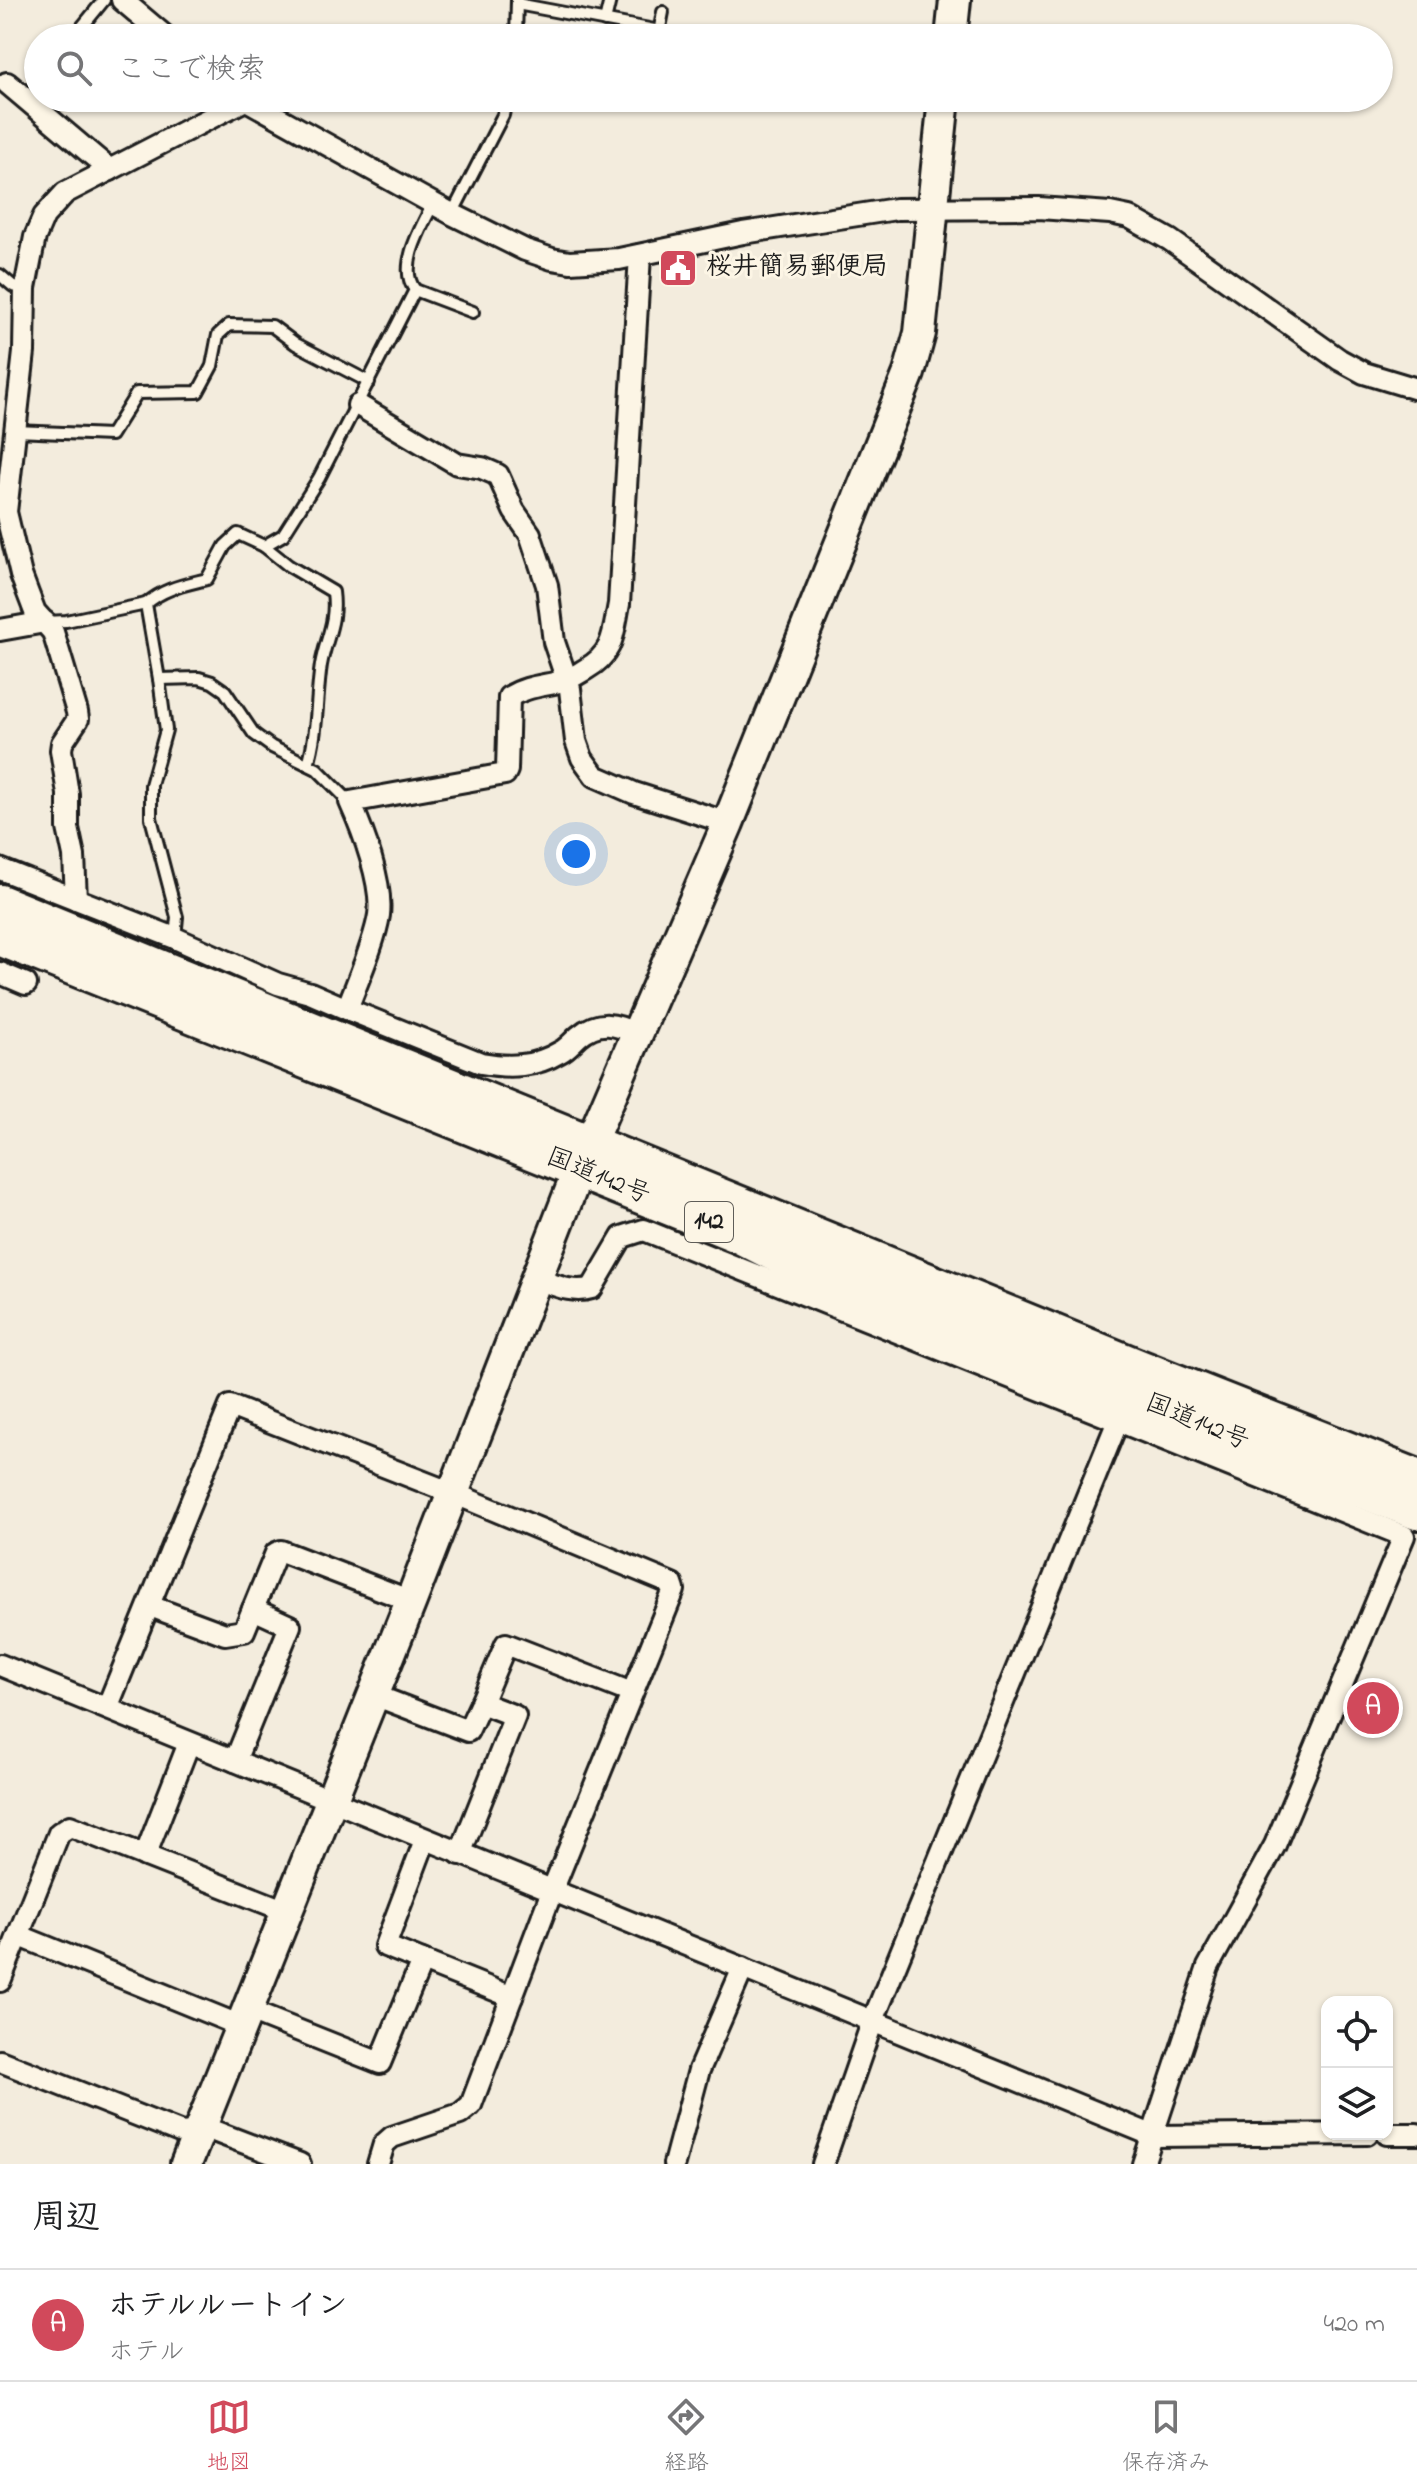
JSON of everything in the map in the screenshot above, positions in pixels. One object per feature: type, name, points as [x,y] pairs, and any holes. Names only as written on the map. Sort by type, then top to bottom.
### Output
[{"type":"highway","name":"国道142号","points":[[0,904],[584,1157],[848,1289],[1123,1409],[1417,1510]]},
{"type":"highway","name":"国道142号","points":[[0,936],[1139,1369],[1417,1479]]},
{"type":"street","points":[[122,0],[145,24]]},
{"type":"street","points":[[952,24],[955,0]]},
{"type":"street","points":[[7,83],[24,97]]},
{"type":"street","points":[[41,112],[110,170]]},
{"type":"street","points":[[76,899],[74,856],[68,828],[68,794],[61,750],[62,743],[78,719],[77,712],[60,649],[53,632],[35,612],[3,512],[24,352],[25,288],[35,237],[44,216],[65,193],[219,112]]},
{"type":"street","points":[[267,112],[442,209],[552,259],[591,263],[843,215],[896,209],[1039,208],[1129,217],[1170,240],[1340,360],[1364,373],[1417,389]]},
{"type":"street","points":[[186,2164],[374,1695],[584,1157],[728,823],[909,373],[920,333],[942,112]]},
{"type":"street","points":[[347,1009],[379,918],[380,902],[377,883],[350,802],[505,774],[509,697],[518,691],[566,680],[605,656],[611,642],[619,604],[640,255]]},
{"type":"street","points":[[358,405],[457,464],[482,468],[498,475],[514,511],[530,534],[547,585],[554,642],[570,689],[576,741],[582,758],[595,776],[634,793],[728,823]]},
{"type":"street","points":[[0,630],[45,622]]},
{"type":"street","points":[[0,869],[175,938],[278,984],[310,993],[481,1063],[531,1065],[547,1059],[598,1025],[611,1023],[637,1034]]},
{"type":"street","points":[[0,973],[26,984]]},
{"type":"street","points":[[537,1279],[566,1289],[581,1291],[592,1288],[622,1237],[644,1230],[1123,1409],[1404,1536],[1275,1845],[1208,1967],[1143,2164]]},
{"type":"street","points":[[107,1708],[230,1406],[672,1584],[674,1590],[552,1891],[471,2105],[460,2114],[392,2137],[384,2144],[378,2164]]},
{"type":"street","points":[[823,2164],[872,2023],[1123,1409]]},
{"type":"street","points":[[150,1606],[225,1634],[244,1631],[276,1553],[281,1551],[411,1601]]},
{"type":"street","points":[[235,1761],[290,1626],[253,1609]]},
{"type":"street","points":[[374,1695],[468,1731],[506,1644],[632,1693]]},
{"type":"street","points":[[0,1665],[1154,2136],[1321,2134]]},
{"type":"street","points":[[460,1854],[515,1716],[481,1703]]},
{"type":"street","points":[[145,1856],[189,1743]]},
{"type":"street","points":[[0,1981],[59,1833],[70,1826],[286,1911]]},
{"type":"street","points":[[425,1840],[385,1946],[512,1997]]},
{"type":"street","points":[[20,1936],[244,2018],[380,2063],[422,1961]]},
{"type":"street","points":[[674,2164],[699,2070],[743,1968]]},
{"type":"street","points":[[0,2061],[182,2133],[211,2130],[300,2164]]},
{"type":"street","points":[[1393,2134],[1417,2134]]},
{"type":"lane","points":[[84,24],[104,0]]},
{"type":"lane","points":[[605,21],[610,0]]},
{"type":"lane","points":[[516,24],[517,2],[617,24]]},
{"type":"lane","points":[[661,24],[663,12]]},
{"type":"lane","points":[[473,312],[415,290],[409,277],[410,260],[504,112]]},
{"type":"lane","points":[[0,275],[13,286],[25,288]]},
{"type":"lane","points":[[264,546],[283,535],[319,478],[415,290]]},
{"type":"lane","points":[[15,431],[111,435],[137,393],[198,392],[212,366],[218,335],[229,325],[272,326],[296,344],[369,382]]},
{"type":"lane","points":[[45,622],[66,621],[146,604],[170,588],[207,579],[225,546],[238,534],[264,546],[289,566],[333,592],[333,628],[322,661],[314,745],[308,764]]},
{"type":"lane","points":[[146,604],[166,730],[151,785],[151,818],[177,917],[175,938]]},
{"type":"lane","points":[[159,679],[199,678],[212,682],[225,691],[254,734],[272,747],[308,764],[350,802]]},
{"type":"place","name":"桜井簡易郵便局","points":[[678,268]]},
{"type":"place","name":"ホテルルートイン","points":[[1373,1708]]}]
